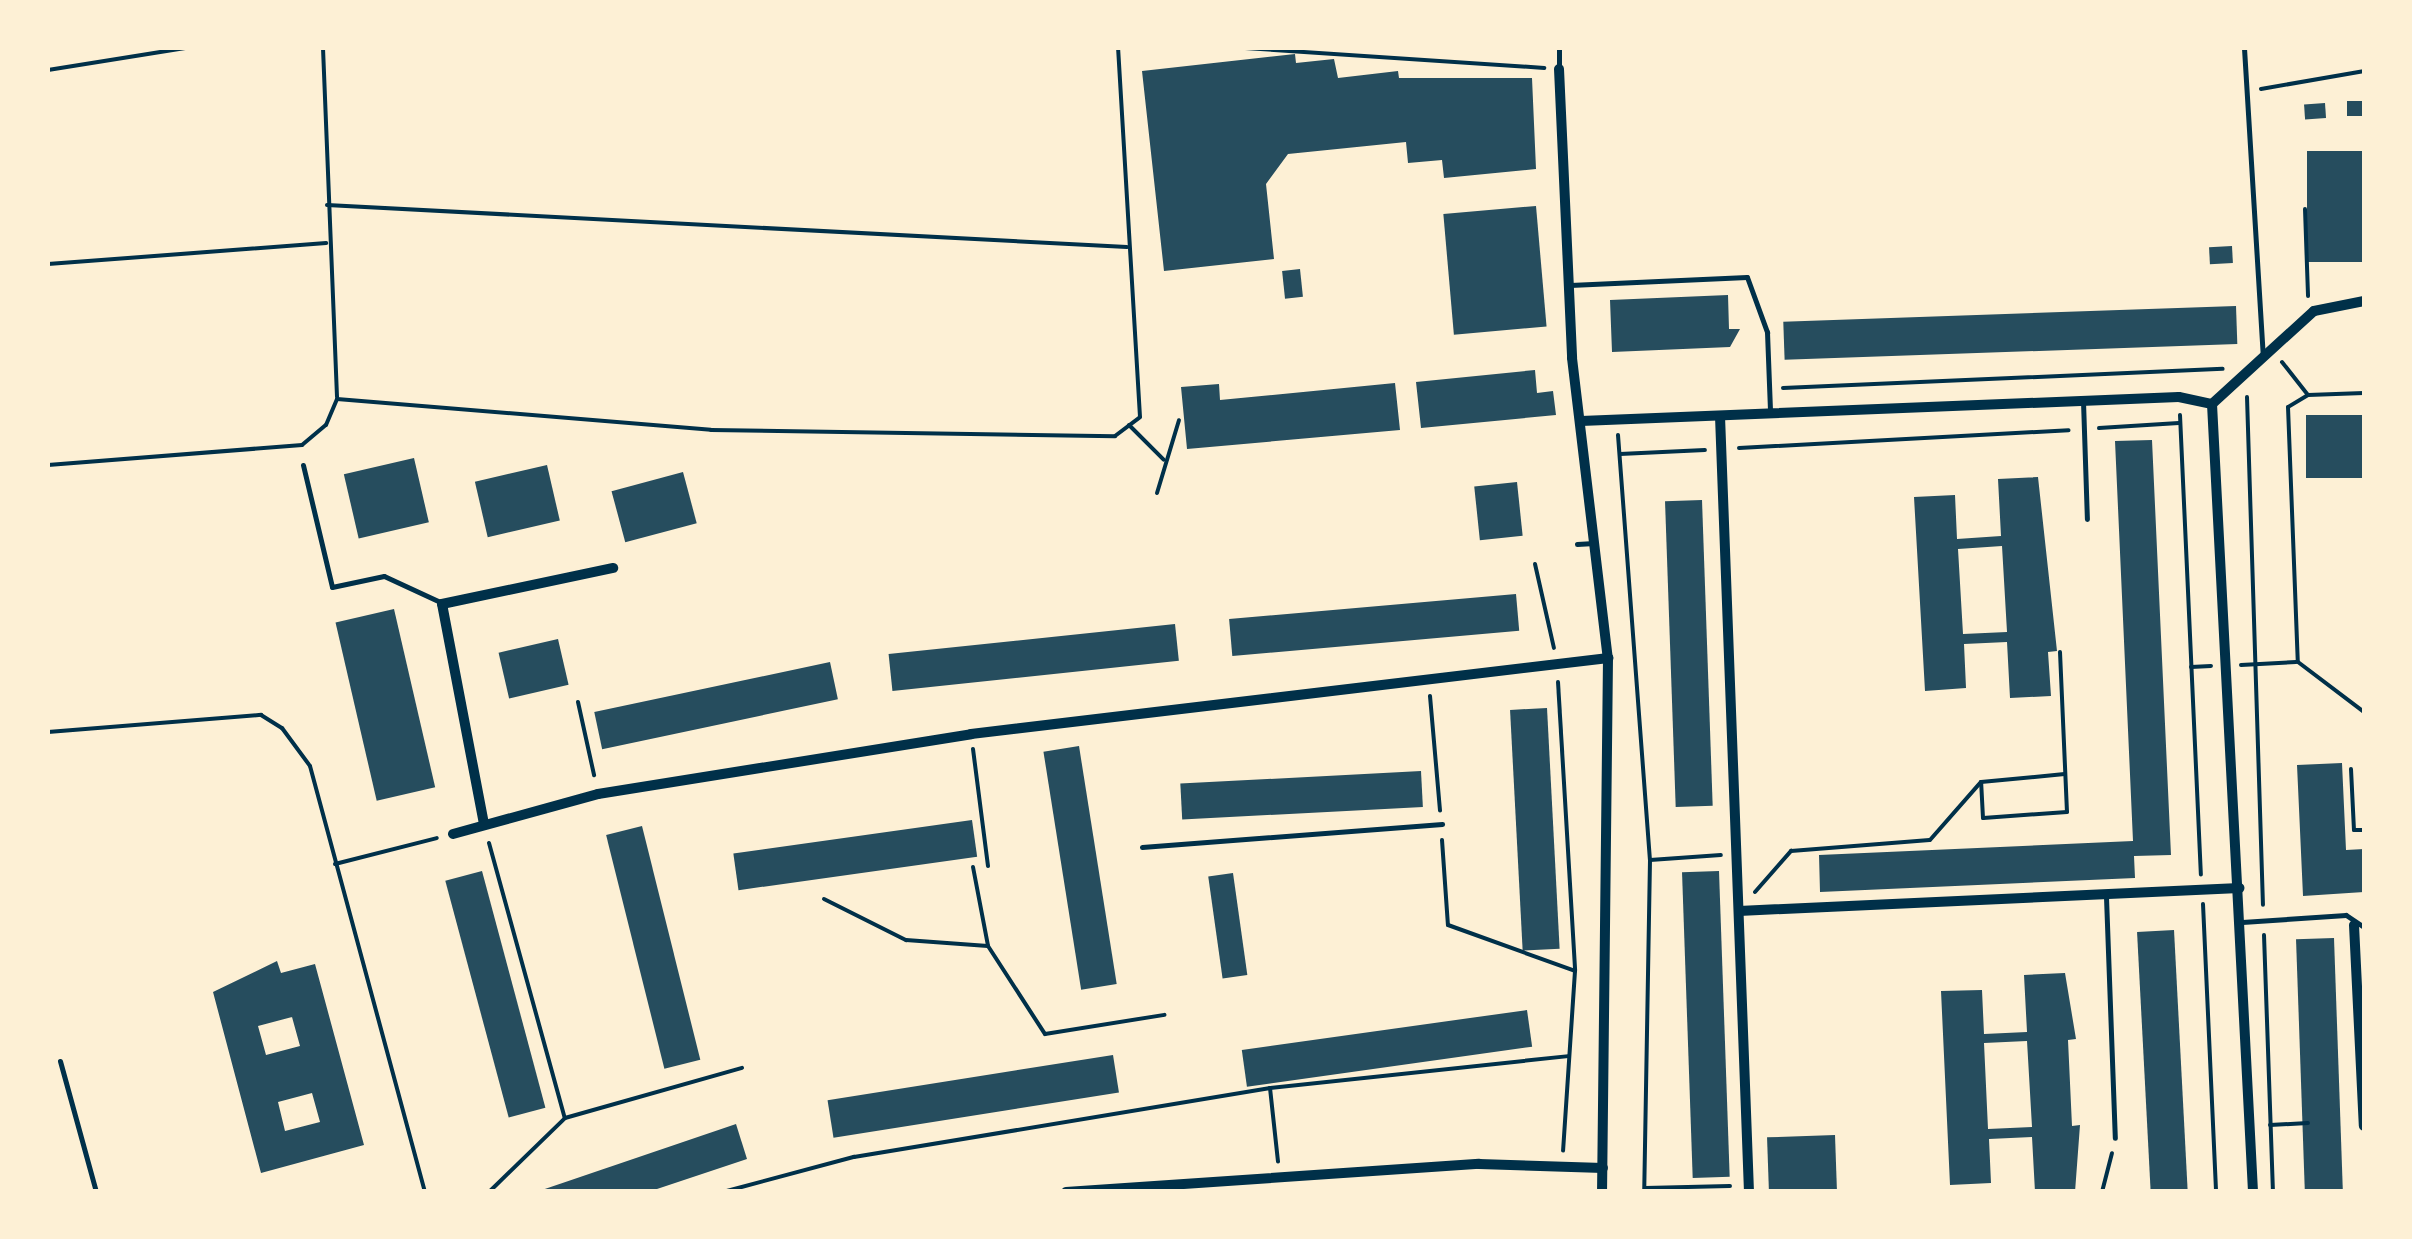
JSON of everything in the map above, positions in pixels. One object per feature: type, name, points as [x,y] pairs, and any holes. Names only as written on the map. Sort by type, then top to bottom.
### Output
[{"type":"street","points":[[1559,69],[1568,285],[1608,658],[1602,1192]]},
{"type":"street","points":[[1580,421],[2179,397],[2212,404],[2240,383],[2314,311],[2364,301]]},
{"type":"street","points":[[2212,404],[2242,922],[2253,1192]]},
{"type":"street","points":[[1720,416],[1749,1188]]},
{"type":"street","points":[[484,824],[442,604],[613,568]]},
{"type":"street","points":[[453,834],[598,794],[971,734],[1608,658]]},
{"type":"street","points":[[1738,911],[2239,888]]},
{"type":"street","points":[[2359,926],[2364,1126]]},
{"type":"street","points":[[1066,1192],[1279,1174],[1603,1168]]},
{"type":"lane","points":[[1558,48],[1559,69]]},
{"type":"lane","points":[[2244,48],[2258,349],[2265,358]]},
{"type":"lane","points":[[1568,285],[1747,277],[1766,332],[1770,414]]},
{"type":"lane","points":[[2083,402],[2086,518]]},
{"type":"lane","points":[[303,464],[332,587],[384,576],[442,604]]},
{"type":"lane","points":[[1577,544],[1594,542]]},
{"type":"lane","points":[[1142,847],[1442,824]]},
{"type":"lane","points":[[2106,894],[2116,1138]]},
{"type":"lane","points":[[2242,922],[2346,914],[2359,926]]},
{"type":"lane","points":[[60,1061],[96,1192]]},
{"type":"lane","points":[[1266,1175],[1268,1192]]},
{"type":"path","points":[[48,70],[186,48]]},
{"type":"path","points":[[48,466],[302,445],[337,399],[326,242],[323,48]]},
{"type":"path","points":[[337,399],[711,430],[1115,436],[1140,417],[1127,247],[1134,198],[1118,48]]},
{"type":"path","points":[[1245,48],[1559,69]]},
{"type":"path","points":[[2246,92],[2364,71]]},
{"type":"path","points":[[327,206],[1127,247]]},
{"type":"path","points":[[2305,208],[2314,311]]},
{"type":"path","points":[[48,264],[326,242]]},
{"type":"path","points":[[2294,349],[2280,364],[2308,395]]},
{"type":"path","points":[[1768,389],[2229,369],[2249,394],[2242,408],[2273,1192]]},
{"type":"path","points":[[2178,370],[2216,1192]]},
{"type":"path","points":[[2364,393],[2308,395],[2288,407],[2298,662],[2364,712]]},
{"type":"path","points":[[1157,492],[1179,420]]},
{"type":"path","points":[[1616,420],[1650,860],[1645,1190],[1749,1188]]},
{"type":"path","points":[[1620,454],[2180,424]]},
{"type":"path","points":[[1130,425],[1164,460]]},
{"type":"path","points":[[1536,564],[1557,663],[1575,971],[1562,1167]]},
{"type":"path","points":[[1981,782],[1983,818],[2067,812],[2060,652]]},
{"type":"path","points":[[1428,678],[1448,925],[1575,971]]},
{"type":"path","points":[[578,702],[598,794]]},
{"type":"path","points":[[48,732],[261,715],[310,766],[425,1192]]},
{"type":"path","points":[[971,734],[988,866]]},
{"type":"path","points":[[2351,769],[2354,830],[2364,830]]},
{"type":"path","points":[[1738,911],[1791,850],[1930,840],[1981,782],[2065,774]]},
{"type":"path","points":[[484,824],[564,1118]]},
{"type":"path","points":[[335,864],[453,834]]},
{"type":"path","points":[[1650,860],[1735,854]]},
{"type":"path","points":[[973,868],[988,946],[1045,1034],[1164,1015]]},
{"type":"path","points":[[824,899],[906,940],[988,946]]},
{"type":"path","points":[[723,1192],[854,1157],[1270,1088],[1568,1056]]},
{"type":"path","points":[[490,1192],[564,1118],[742,1068]]},
{"type":"path","points":[[1270,1088],[1279,1174]]},
{"type":"path","points":[[2250,1126],[2308,1123]]},
{"type":"path","points":[[2102,1192],[2116,1138]]},
{"type":"building","points":[[1295,54],[1296,63],[1334,59],[1338,78],[1398,71],[1399,78],[1532,78],[1536,169],[1444,178],[1442,160],[1408,163],[1406,142],[1288,154],[1266,184],[1274,259],[1164,271],[1142,71]]},
{"type":"building","points":[[2347,101],[2364,101],[2364,116],[2347,116]]},
{"type":"building","points":[[2325,103],[2326,118],[2305,119],[2304,104]]},
{"type":"building","points":[[2307,151],[2364,151],[2364,262],[2307,262]]},
{"type":"building","points":[[1536,206],[1547,327],[1454,335],[1443,214]]},
{"type":"building","points":[[2232,246],[2233,263],[2210,264],[2209,247]]},
{"type":"building","points":[[1300,269],[1303,297],[1285,299],[1282,271]]},
{"type":"building","points":[[1728,295],[1729,329],[1740,329],[1730,347],[1612,352],[1610,300]]},
{"type":"building","points":[[2236,306],[2237,344],[1785,360],[1783,322]]},
{"type":"building","points":[[1535,370],[1537,393],[1553,391],[1556,415],[1421,428],[1416,382]]},
{"type":"building","points":[[1395,383],[1400,430],[1187,449],[1181,387],[1219,384],[1220,400]]},
{"type":"building","points":[[2306,415],[2364,415],[2364,478],[2306,478]]},
{"type":"building","points":[[2152,440],[2171,855],[2134,856],[2135,878],[1820,892],[1819,855],[2133,841],[2115,441]]},
{"type":"building","points":[[414,458],[429,522],[359,539],[344,474]]},
{"type":"building","points":[[547,465],[560,521],[488,537],[475,482]]},
{"type":"building","points":[[683,472],[697,523],[625,542],[612,491]]},
{"type":"building","points":[[2038,477],[2057,651],[2048,652],[2051,696],[2010,698],[2007,642],[1964,644],[1966,688],[1925,691],[1914,497],[1955,495],[1957,539],[2001,536],[1998,479]],"holes":[[[2002,546],[2007,632],[1963,634],[1958,549]]]},
{"type":"building","points":[[1517,482],[1523,536],[1480,540],[1474,486]]},
{"type":"building","points":[[1702,500],[1713,806],[1676,807],[1665,501]]},
{"type":"building","points":[[1516,594],[1519,631],[1232,656],[1229,619]]},
{"type":"building","points":[[394,609],[435,787],[377,801],[336,622]]},
{"type":"building","points":[[1175,624],[1179,661],[892,691],[889,654]]},
{"type":"building","points":[[558,639],[569,685],[509,699],[499,653]]},
{"type":"building","points":[[830,662],[838,699],[602,749],[594,712]]},
{"type":"building","points":[[1547,708],[1560,949],[1523,951],[1510,710]]},
{"type":"building","points":[[1079,746],[1117,984],[1081,990],[1043,752]]},
{"type":"building","points":[[2342,763],[2346,850],[2364,849],[2364,892],[2303,896],[2297,765]]},
{"type":"building","points":[[1421,771],[1423,807],[1182,820],[1180,784]]},
{"type":"building","points":[[972,820],[977,857],[738,890],[733,854]]},
{"type":"building","points":[[642,826],[700,1060],[664,1069],[606,835]]},
{"type":"building","points":[[482,871],[545,1108],[509,1117],[445,881]]},
{"type":"building","points":[[1719,871],[1730,1177],[1693,1178],[1682,872]]},
{"type":"building","points":[[1233,873],[1247,975],[1223,978],[1208,876]]},
{"type":"building","points":[[2174,930],[2188,1192],[2151,1192],[2137,932]]},
{"type":"building","points":[[2334,938],[2343,1192],[2305,1192],[2296,939]]},
{"type":"building","points":[[277,961],[281,973],[315,964],[364,1145],[261,1173],[213,992]],"holes":[[[292,1017],[300,1046],[266,1055],[258,1026]],[[312,1093],[320,1122],[285,1131],[278,1102]]]},
{"type":"building","points":[[2065,973],[2076,1039],[2068,1040],[2072,1126],[2080,1125],[2075,1192],[2035,1192],[2032,1137],[1989,1139],[1991,1183],[1950,1185],[1941,991],[1982,990],[1984,1034],[2027,1032],[2024,975]],"holes":[[[2027,1041],[2032,1127],[1988,1129],[1984,1043]]]},
{"type":"building","points":[[1527,1010],[1532,1047],[1247,1087],[1242,1050]]},
{"type":"building","points":[[1113,1055],[1119,1093],[834,1138],[828,1100]]},
{"type":"building","points":[[736,1124],[747,1159],[648,1192],[536,1192]]},
{"type":"building","points":[[1835,1135],[1837,1192],[1769,1192],[1767,1137]]}]
